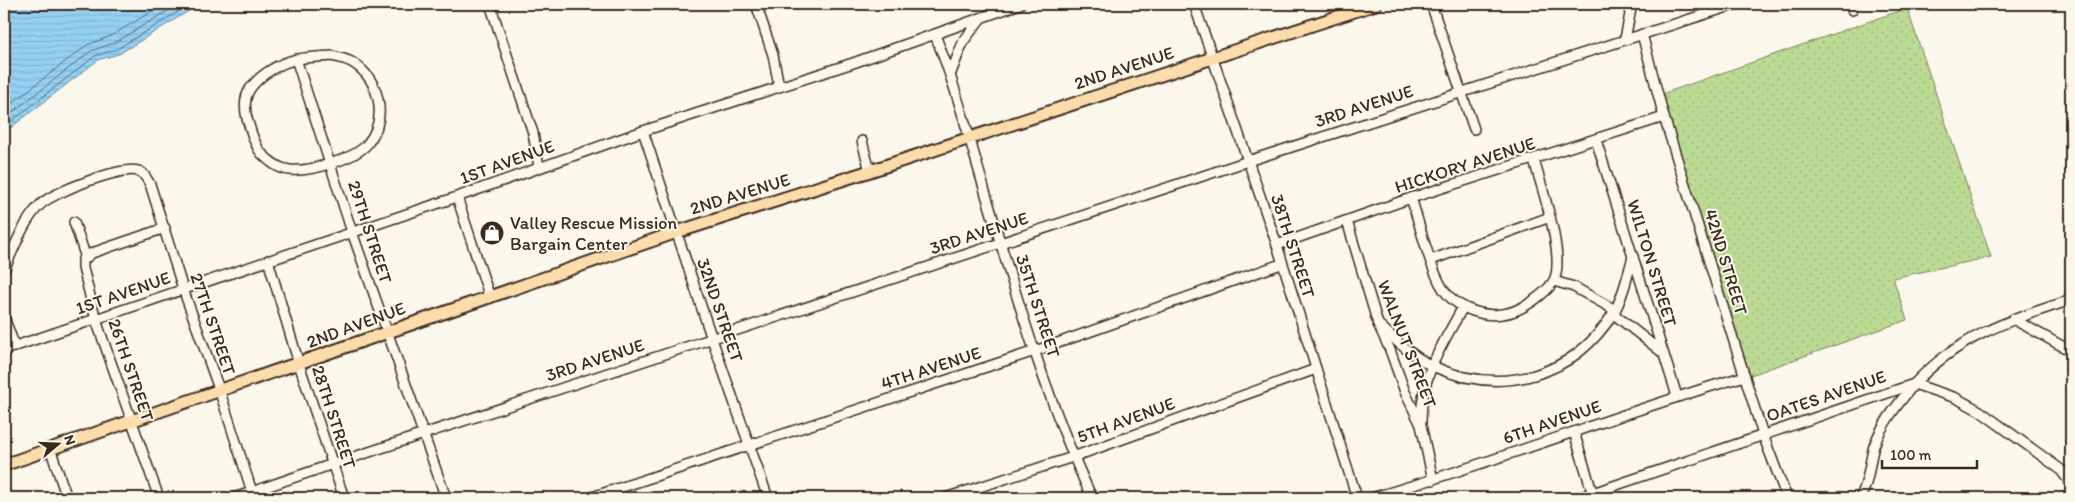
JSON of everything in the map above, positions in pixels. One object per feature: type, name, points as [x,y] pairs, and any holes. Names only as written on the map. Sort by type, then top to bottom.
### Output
[{"type":"main road","name":"2ND AVENUE","points":[[4,465],[219,389],[300,364],[386,332],[490,298],[676,232],[870,171],[1376,4]]},
{"type":"street","points":[[490,4],[533,133],[539,167]]},
{"type":"street","points":[[756,4],[773,56],[779,86]]},
{"type":"street","name":"1ST AVENUE","points":[[4,350],[457,197],[643,131],[779,86],[853,64],[1020,4]]},
{"type":"street","name":"38TH STREET","points":[[1194,4],[1277,245],[1281,264],[1357,498]]},
{"type":"street","points":[[1431,4],[1474,130]]},
{"type":"street","points":[[1625,39],[1632,4]]},
{"type":"street","name":"3RD AVENUE","points":[[234,498],[253,495],[333,464],[1248,161],[1737,4]]},
{"type":"street","points":[[951,73],[963,42],[982,17]]},
{"type":"street","name":"42ND STREET","points":[[1642,34],[1664,117],[1763,435],[1787,498]]},
{"type":"street","name":"35TH STREET","points":[[935,35],[951,73],[1000,243],[1035,351],[1073,457],[1092,498]]},
{"type":"street","points":[[332,56],[352,62],[370,80],[377,94],[380,109],[378,124],[368,144],[354,154],[330,163],[311,169],[289,170],[269,162],[256,147],[245,115],[245,104],[249,89],[262,76],[296,59],[332,56]]},
{"type":"street","name":"29TH STREET","points":[[296,59],[386,332],[446,498]]},
{"type":"street","name":"HICKORY AVENUE","points":[[1277,245],[1411,198],[1664,117]]},
{"type":"street","name":"32ND STREET","points":[[643,131],[712,339],[768,498]]},
{"type":"street","name":"WILTON STREET","points":[[1596,140],[1677,396]]},
{"type":"street","points":[[862,141],[870,171]]},
{"type":"street","points":[[1411,198],[1432,260],[1435,275],[1447,294],[1463,307],[1486,315],[1504,314],[1528,305],[1554,282],[1556,263],[1554,231],[1534,160]]},
{"type":"street","name":"27TH STREET","points":[[4,270],[28,220],[42,203],[81,183],[131,171],[138,171],[144,175],[150,184],[165,228],[183,289],[219,389],[253,495]]},
{"type":"street","points":[[457,197],[490,298]]},
{"type":"street","points":[[1432,260],[1550,217]]},
{"type":"street","name":"WALNUT STREET","points":[[1347,221],[1378,324],[1390,350],[1405,392],[1421,425],[1434,480]]},
{"type":"street","name":"26TH STREET","points":[[74,222],[86,258],[84,259],[83,268],[96,320],[159,498]]},
{"type":"street","points":[[86,258],[92,253],[165,228]]},
{"type":"street","points":[[1378,324],[1415,355],[1431,365],[1475,379],[1499,382],[1528,377],[1559,367],[1593,340],[1615,310],[1633,258]]},
{"type":"street","name":"28TH STREET","points":[[268,260],[344,498]]},
{"type":"street","name":"4TH AVENUE","points":[[589,498],[748,444],[1035,351],[1281,264]]},
{"type":"street","points":[[1554,282],[1574,287],[1615,310],[1615,314],[1663,353]]},
{"type":"street","name":"OATES AVENUE","points":[[1578,498],[1593,496],[1763,435],[1914,384],[1930,366],[1952,349],[1982,332],[2013,319],[2071,300]]},
{"type":"street","points":[[1421,425],[1421,407],[1425,380],[1431,365],[1463,307]]},
{"type":"street","points":[[4,317],[15,347]]},
{"type":"street","points":[[2013,319],[2049,337],[2071,351]]},
{"type":"street","name":"5TH AVENUE","points":[[945,498],[1073,457],[1316,369]]},
{"type":"street","name":"6TH AVENUE","points":[[1371,498],[1434,480],[1677,396],[1745,376]]},
{"type":"street","points":[[1860,498],[1865,491],[1875,444],[1892,413],[1914,384],[1956,398],[1980,411],[2060,469],[2071,484]]},
{"type":"street","points":[[1574,432],[1593,496]]},
{"type":"street","points":[[50,448],[67,498]]},
{"type":"green space","points":[[1907,8],[1991,257],[1893,278],[1907,320],[1748,376],[1662,94]]},
{"type":"water","points":[[4,4],[200,4],[119,54],[98,60],[4,133]]},
{"type":"place","name":"Valley Rescue Mission Bargain Center","points":[[492,233]]}]
